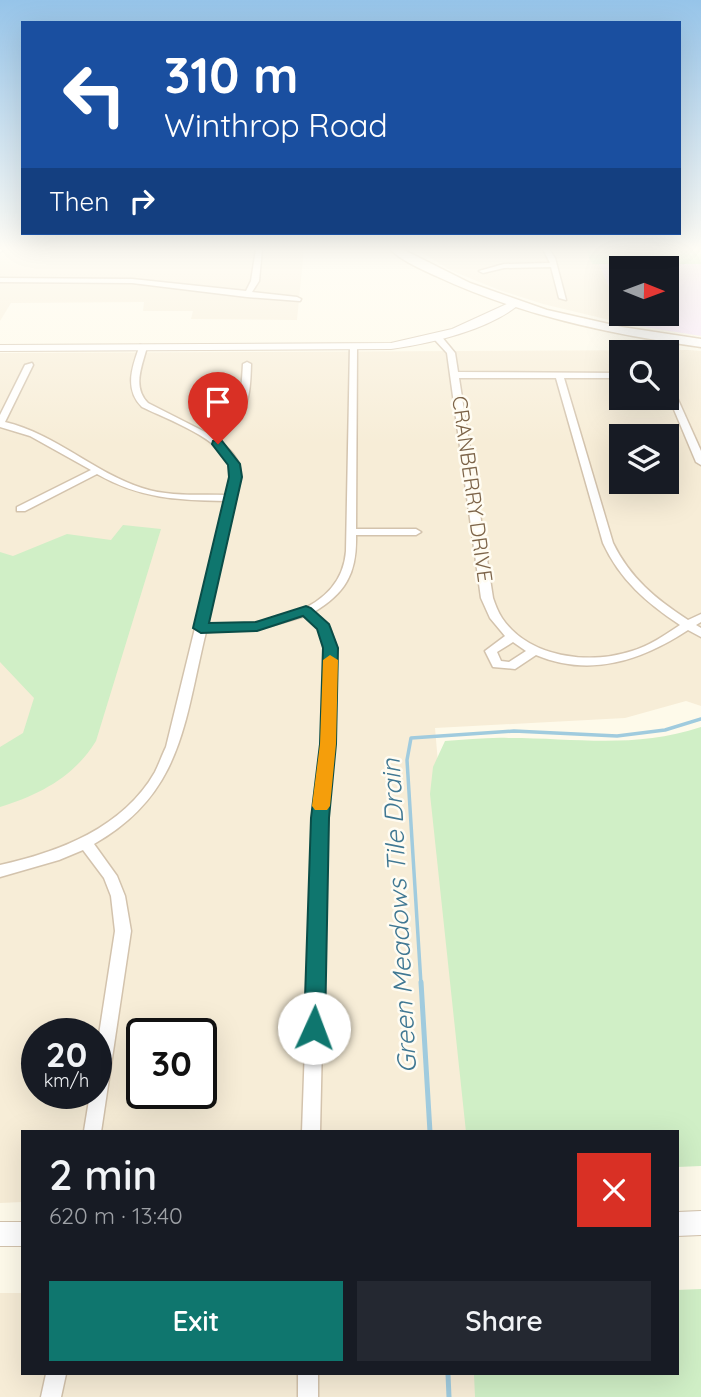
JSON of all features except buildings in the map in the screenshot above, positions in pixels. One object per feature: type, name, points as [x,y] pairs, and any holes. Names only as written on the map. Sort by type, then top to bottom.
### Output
[{"type":"main road","points":[[557,314],[600,326],[701,343]]},
{"type":"street","points":[[0,348],[391,346],[438,338],[482,323],[497,314]]},
{"type":"street","name":"CRANBERRY DRIVE","points":[[438,338],[452,353],[487,598],[494,618],[512,637],[534,651]]},
{"type":"street","points":[[0,871],[38,862],[85,842],[133,808],[164,768],[172,747],[236,477],[234,464],[225,449],[145,405],[136,397],[133,384],[144,347]]},
{"type":"street","points":[[201,628],[257,626],[306,611],[328,596],[345,576],[350,562],[353,347]]},
{"type":"street","points":[[209,438],[242,412],[247,364]]},
{"type":"street","points":[[29,365],[0,424],[32,433],[125,485],[150,493],[232,498]]},
{"type":"street","points":[[455,375],[609,375]]},
{"type":"street","points":[[559,375],[612,554],[640,591],[701,633]]},
{"type":"street","points":[[678,410],[700,459]]},
{"type":"street","points":[[21,509],[97,470]]},
{"type":"street","points":[[351,532],[416,532]]},
{"type":"street","points":[[306,611],[324,628],[331,648],[328,744],[320,818],[311,1130]]},
{"type":"street","points":[[512,637],[491,651],[497,664],[511,666],[534,651],[587,661],[622,658],[642,652],[701,617]]},
{"type":"street","points":[[85,842],[110,876],[118,896],[123,931],[93,1130]]},
{"type":"street","points":[[679,1224],[701,1223]]},
{"type":"street","points":[[0,1234],[21,1234]]},
{"type":"street","points":[[51,1397],[56,1375]]},
{"type":"street","points":[[308,1397],[309,1375]]},
{"type":"shaded area","points":[[192,314],[298,314],[297,320],[191,319]]},
{"type":"shaded area","points":[[585,314],[609,314],[609,320]]},
{"type":"shaded area","points":[[679,314],[701,314],[701,336],[638,326],[679,326]]},
{"type":"shaded area","points":[[609,350],[609,410],[679,410],[679,350],[701,351],[701,706],[686,701],[625,718],[435,728],[470,1130],[21,1130],[21,1202],[0,1203],[0,353]]},
{"type":"shaded area","points":[[0,1293],[21,1293],[21,1375],[483,1375],[485,1397],[0,1397]]},
{"type":"green space","points":[[123,525],[161,529],[96,741],[66,775],[28,797],[0,807],[0,747],[23,733],[34,698],[0,662],[0,552],[13,556],[67,534],[111,540]]},
{"type":"green space","points":[[701,727],[701,1166],[679,1167],[679,1130],[466,1130],[430,794],[433,767],[445,741],[501,738],[629,740],[676,734]]},
{"type":"green space","points":[[701,1289],[701,1397],[475,1397],[474,1375],[679,1375],[679,1290]]},
{"type":"waterway","name":"Green Meadows Tile Drain","points":[[421,984],[407,760],[411,738],[514,731],[617,736],[665,730],[701,719]]},
{"type":"waterway","name":"Green Meadows Tile Drain","points":[[421,982],[430,1130]]},
{"type":"waterway","name":"Green Meadows Tile Drain","points":[[448,1375],[449,1397]]},
{"type":"slow traffic","points":[[321,806],[328,744],[330,660]]},
{"type":"route","points":[[218,444],[230,456],[236,477],[201,628],[257,626],[306,611],[324,628],[331,648],[328,744],[320,818],[314,1028]]}]
